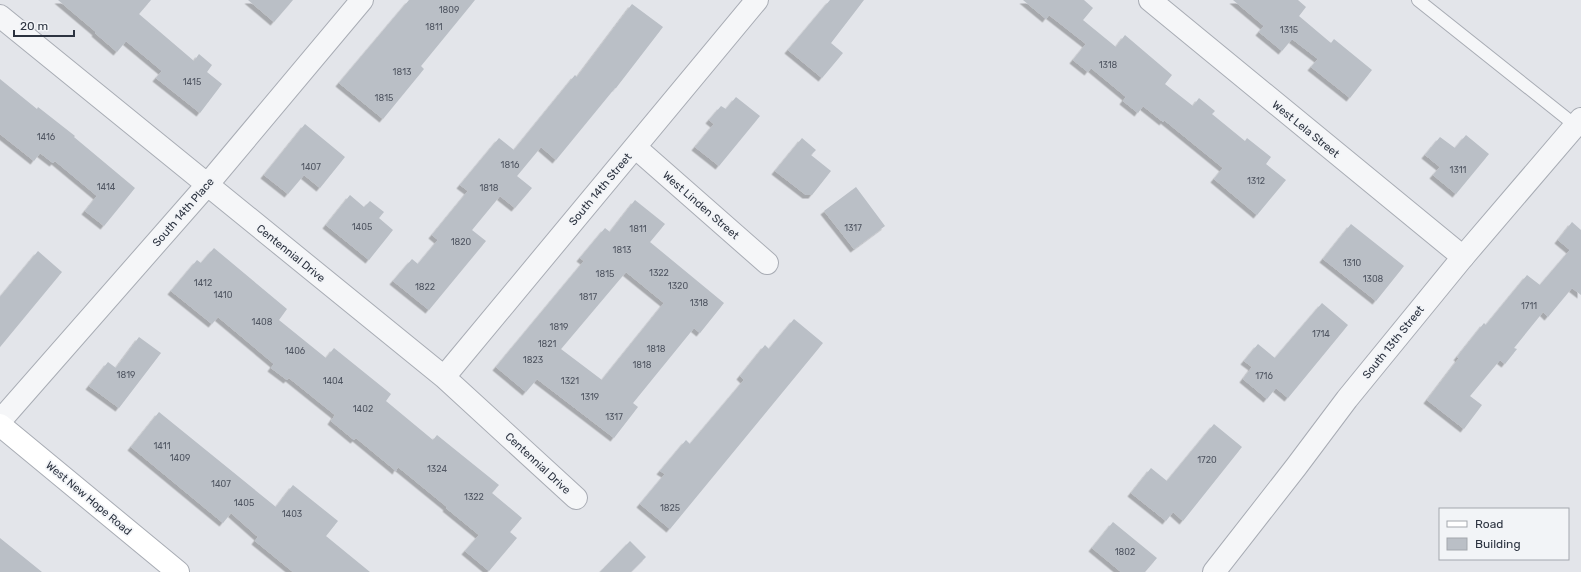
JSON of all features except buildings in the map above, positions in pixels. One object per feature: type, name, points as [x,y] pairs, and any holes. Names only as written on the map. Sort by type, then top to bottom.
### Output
[{"type":"main road","name":"West New Hope Road","points":[[0,425],[178,572]]},
{"type":"street","name":"South 14th Place","points":[[0,421],[207,185],[362,0]]},
{"type":"street","name":"South 14th Street","points":[[444,377],[757,0]]},
{"type":"street","name":"West Lela Street","points":[[1150,0],[1463,257]]},
{"type":"street","name":"Centennial Drive","points":[[0,16],[444,377],[576,498]]},
{"type":"street","name":"South 13th Street","points":[[1214,572],[1347,399],[1463,257],[1578,122]]},
{"type":"street","name":"West Linden Street","points":[[635,147],[767,263]]},
{"type":"lane","points":[[1418,0],[1578,122]]}]
